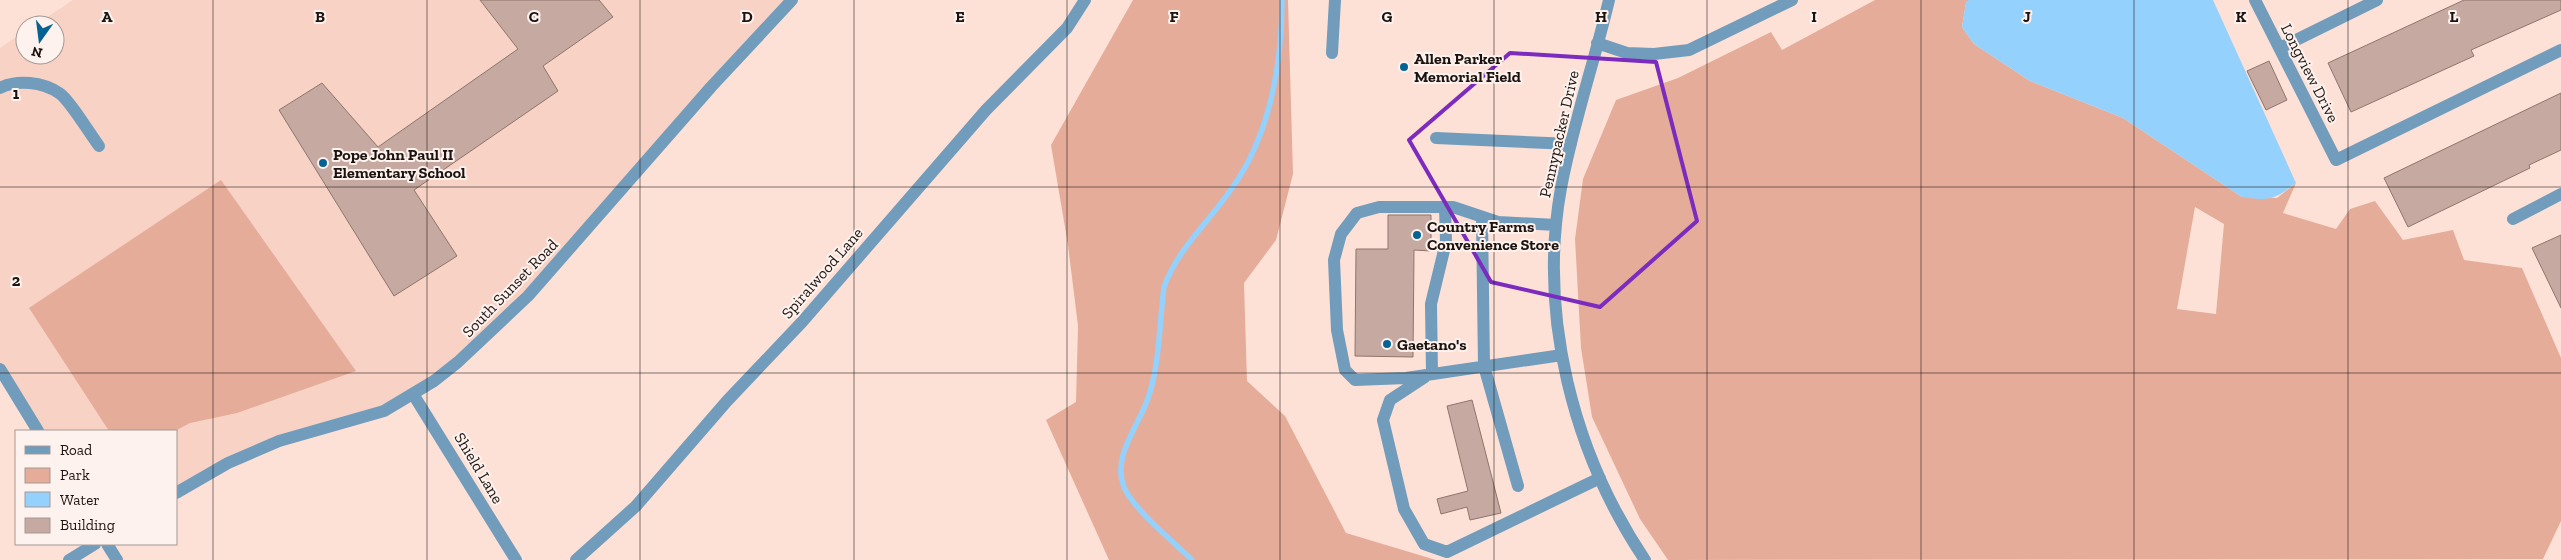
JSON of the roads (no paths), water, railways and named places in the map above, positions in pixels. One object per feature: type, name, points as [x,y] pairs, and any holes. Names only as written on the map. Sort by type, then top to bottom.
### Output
[{"type":"street","name":"South Sunset Road","points":[[178,492],[205,475],[279,441],[384,411],[413,394],[458,362],[505,320],[573,246],[711,87],[792,0]]},
{"type":"street","name":"Spiralwood Lane","points":[[576,560],[636,506],[727,401],[802,322],[986,110],[1067,28],[1085,0]]},
{"type":"street","points":[[1332,53],[1335,0]]},
{"type":"street","name":"Pennypacker Drive","points":[[1609,0],[1572,144],[1556,225],[1555,299],[1562,354],[1577,417],[1600,478],[1616,512],[1645,560]]},
{"type":"street","points":[[1597,43],[1627,53],[1654,54],[1689,50],[1792,0]]},
{"type":"street","name":"Longview Drive","points":[[2255,0],[2336,160],[2561,50]]},
{"type":"street","points":[[2280,48],[2377,0]]},
{"type":"street","points":[[0,88],[9,83],[34,83],[60,93],[99,146]]},
{"type":"street","points":[[1436,138],[1572,144]]},
{"type":"street","points":[[2513,219],[2561,194]]},
{"type":"street","points":[[1556,225],[1498,222],[1445,207],[1379,208],[1357,213],[1341,234],[1334,260],[1337,330],[1344,370],[1355,380],[1406,378],[1562,354]]},
{"type":"street","points":[[1432,374],[1431,304],[1446,242],[1445,207]]},
{"type":"street","points":[[1482,217],[1484,366],[1518,486]]},
{"type":"street","points":[[0,369],[37,430]]},
{"type":"street","points":[[1432,374],[1390,400],[1383,420],[1404,510],[1424,544],[1447,552],[1600,478]]},
{"type":"street","name":"Shield Lane","points":[[413,394],[516,560]]},
{"type":"street","points":[[69,560],[93,545]]},
{"type":"street","points":[[108,545],[117,560]]},
{"type":"water","points":[[1969,0],[2213,0],[2296,183],[2271,198],[2242,197],[2123,118],[2030,81],[1974,44],[1962,27],[1966,2]]},
{"type":"waterway","points":[[1192,560],[1136,505],[1124,487],[1121,465],[1127,443],[1143,411],[1151,388],[1157,360],[1164,287],[1177,260],[1232,188],[1245,167],[1265,122],[1280,49],[1282,0]]},
{"type":"place","name":"Allen Parker Memorial Field","points":[[1404,67]]},
{"type":"place","name":"Pope John Paul II Elementary School","points":[[323,163]]},
{"type":"place","name":"Country Farms Convenience Store","points":[[1417,235]]},
{"type":"place","name":"Gaetano's","points":[[1387,344]]}]
